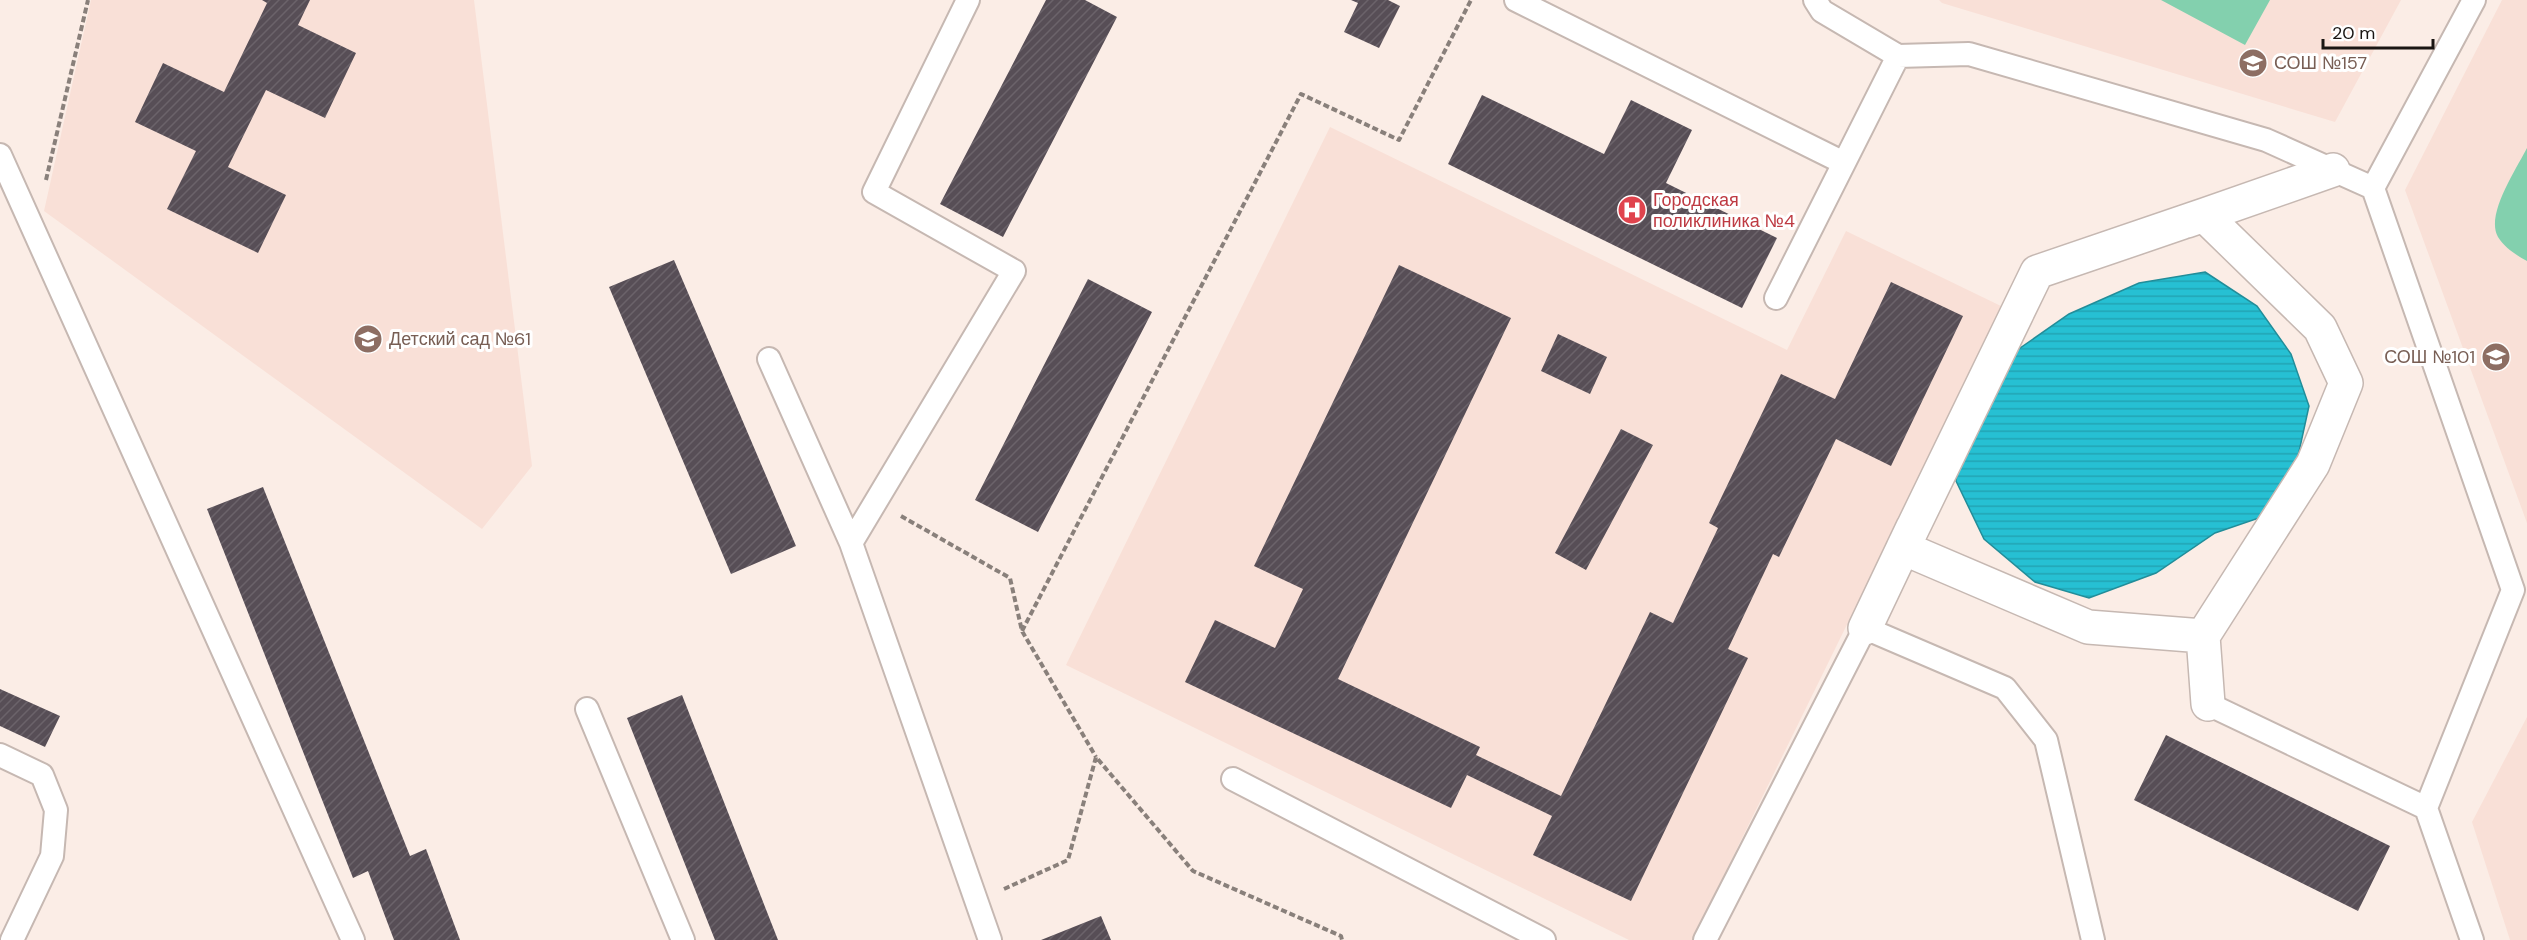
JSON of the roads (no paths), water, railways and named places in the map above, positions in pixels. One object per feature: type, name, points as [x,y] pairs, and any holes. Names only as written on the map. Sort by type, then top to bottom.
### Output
[{"type":"street","points":[[1864,628],[2037,272],[2333,170]]},
{"type":"street","points":[[2204,215],[2320,328],[2346,383],[2313,464],[2203,636],[2208,704]]},
{"type":"street","points":[[1904,548],[2088,627],[2203,636]]},
{"type":"lane","points":[[851,543],[1014,270],[874,192],[968,0]]},
{"type":"lane","points":[[1516,0],[1844,163]]},
{"type":"lane","points":[[1815,0],[1822,11],[1898,56],[1969,54],[2266,140],[2373,188],[2513,590],[2426,808],[2472,940]]},
{"type":"lane","points":[[2373,188],[2474,0]]},
{"type":"lane","points":[[1776,298],[1898,56]]},
{"type":"lane","points":[[0,155],[353,940]]},
{"type":"lane","points":[[769,359],[851,543],[990,940]]},
{"type":"lane","points":[[1705,940],[1864,628],[2005,688],[2046,740],[2093,940]]},
{"type":"lane","points":[[2208,704],[2426,808]]},
{"type":"lane","points":[[587,709],[683,940]]},
{"type":"lane","points":[[0,755],[42,775],[57,810],[52,856],[12,940]]},
{"type":"lane","points":[[1233,779],[1544,940]]},
{"type":"water","points":[[2205,272],[2257,306],[2291,354],[2309,406],[2297,461],[2262,517],[2215,533],[2156,573],[2089,598],[2035,582],[1984,539],[1956,481],[1965,420],[2013,353],[2069,314],[2139,283]]},
{"type":"place","name":"СОШ №157","points":[[2253,63]]},
{"type":"place","name":"Городская поликлиника №4","points":[[1632,210]]},
{"type":"place","name":"Детский сад №61","points":[[368,339]]},
{"type":"place","name":"СОШ №101","points":[[2496,357]]}]
